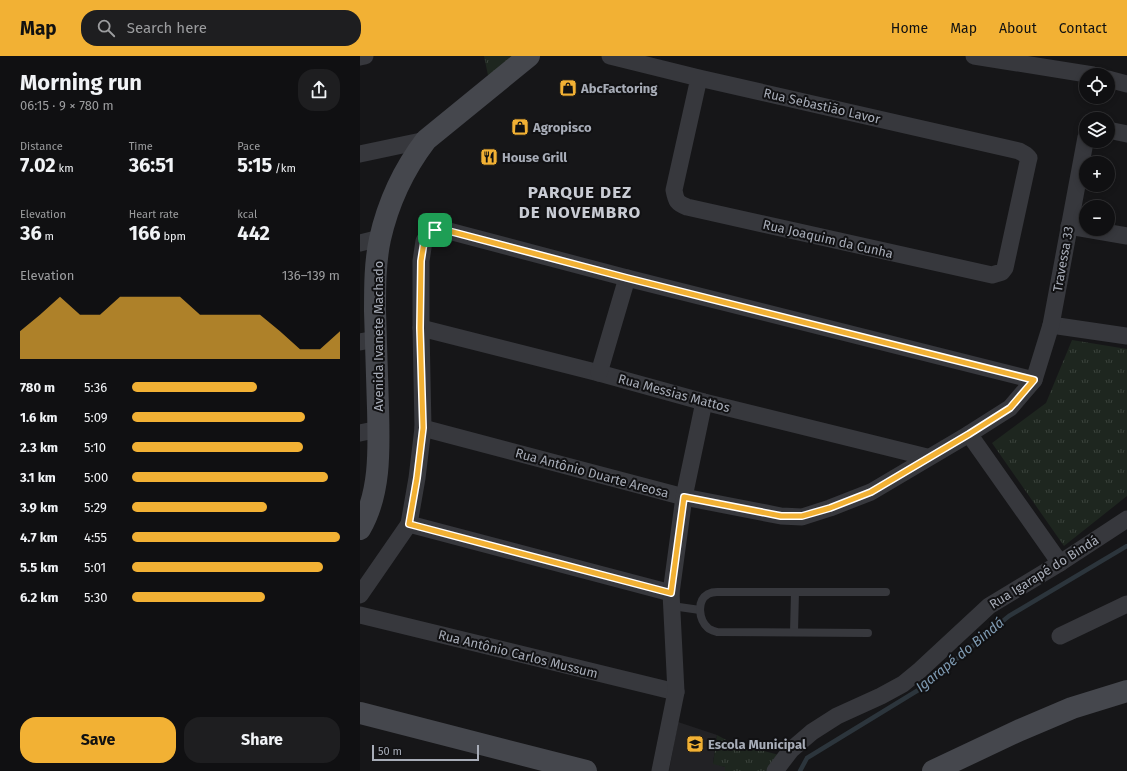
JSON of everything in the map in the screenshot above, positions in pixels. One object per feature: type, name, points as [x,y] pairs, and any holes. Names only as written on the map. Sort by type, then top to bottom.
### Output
[{"type":"street","points":[[360,57],[366,56]]},
{"type":"street","name":"Avenida Ivanete Machado","points":[[360,529],[366,520],[372,502],[376,481],[369,431],[368,341],[376,260],[370,241],[388,212],[396,191],[415,155],[426,140],[529,56]]},
{"type":"street","name":"Rua Sebastião Lavor","points":[[610,56],[699,78],[1019,151],[1026,155],[1029,158],[1005,268],[1002,272],[992,275]]},
{"type":"street","points":[[974,56],[1079,73]]},
{"type":"street","name":"Rua Joaquim da Cunha","points":[[699,78],[674,190],[675,198],[679,203],[686,207],[992,275]]},
{"type":"street","points":[[1115,81],[1127,84]]},
{"type":"street","points":[[1115,131],[1127,134]]},
{"type":"street","points":[[360,154],[426,140]]},
{"type":"street","name":"Travessa 33","points":[[1034,380],[1051,325],[1084,148]]},
{"type":"street","points":[[1069,226],[1127,236]]},
{"type":"street","points":[[360,595],[409,524],[417,478],[423,428],[420,328],[421,261],[424,242],[428,235],[435,230],[445,230],[627,278],[1034,380]]},
{"type":"street","points":[[599,373],[627,278]]},
{"type":"street","points":[[1051,325],[1127,336]]},
{"type":"street","name":"Rua Messias Mattos","points":[[420,328],[927,458]]},
{"type":"street","name":"Rua Antônio Duarte Areosa","points":[[423,428],[684,497],[781,516],[802,516],[830,508],[871,492],[1010,408],[1034,380]]},
{"type":"street","points":[[660,771],[676,692],[672,599],[684,497],[704,402]]},
{"type":"street","points":[[969,434],[1060,563]]},
{"type":"street","name":"Rua Igarapé do Bindá","points":[[775,771],[791,750],[812,732],[837,716],[904,684],[989,606],[1060,563],[1127,519]]},
{"type":"street","points":[[409,524],[672,599]]},
{"type":"street","points":[[1060,636],[1127,604]]},
{"type":"street","name":"Rua Antônio Carlos Mussum","points":[[360,615],[676,692]]},
{"type":"street","points":[[934,771],[1020,730],[1072,708],[1127,692]]},
{"type":"street","points":[[360,714],[586,771]]},
{"type":"lane","points":[[868,633],[717,632],[708,628],[702,620],[700,610],[702,601],[708,594],[718,592],[886,592]]},
{"type":"lane","points":[[794,632],[795,592]]},
{"type":"lane","points":[[672,599],[700,610]]},
{"type":"shaded area","name":"Escola Municipal","points":[[678,722],[717,735],[713,763],[725,767],[725,771],[669,771]]},
{"type":"green space","points":[[484,56],[523,56],[489,80]]},
{"type":"green space","points":[[1072,340],[1127,349],[1127,496],[1064,546],[992,443],[1046,403]]},
{"type":"green space","points":[[717,735],[730,742],[783,756],[772,771],[725,771],[725,767],[713,764]]},
{"type":"waterway","name":"Igarapé do Bindá","points":[[800,771],[807,758],[920,689],[1009,616],[1127,546]]},
{"type":"place","name":"AbcFactoring","points":[[568,88]]},
{"type":"place","name":"Agropisco","points":[[520,127]]},
{"type":"place","name":"House Grill","points":[[489,157]]},
{"type":"place","name":"Escola Municipal","points":[[695,744]]},
{"type":"district","name":"PARQUE DEZ DE NOVEMBRO","points":[[580,202]]},
{"type":"route","points":[[435,230],[445,230],[627,278],[1034,380],[1010,408],[969,434],[871,492],[830,508],[802,516],[781,516],[684,497],[671,593],[409,524],[417,478],[423,428],[420,328],[421,261],[424,242],[428,235],[435,230]]}]
